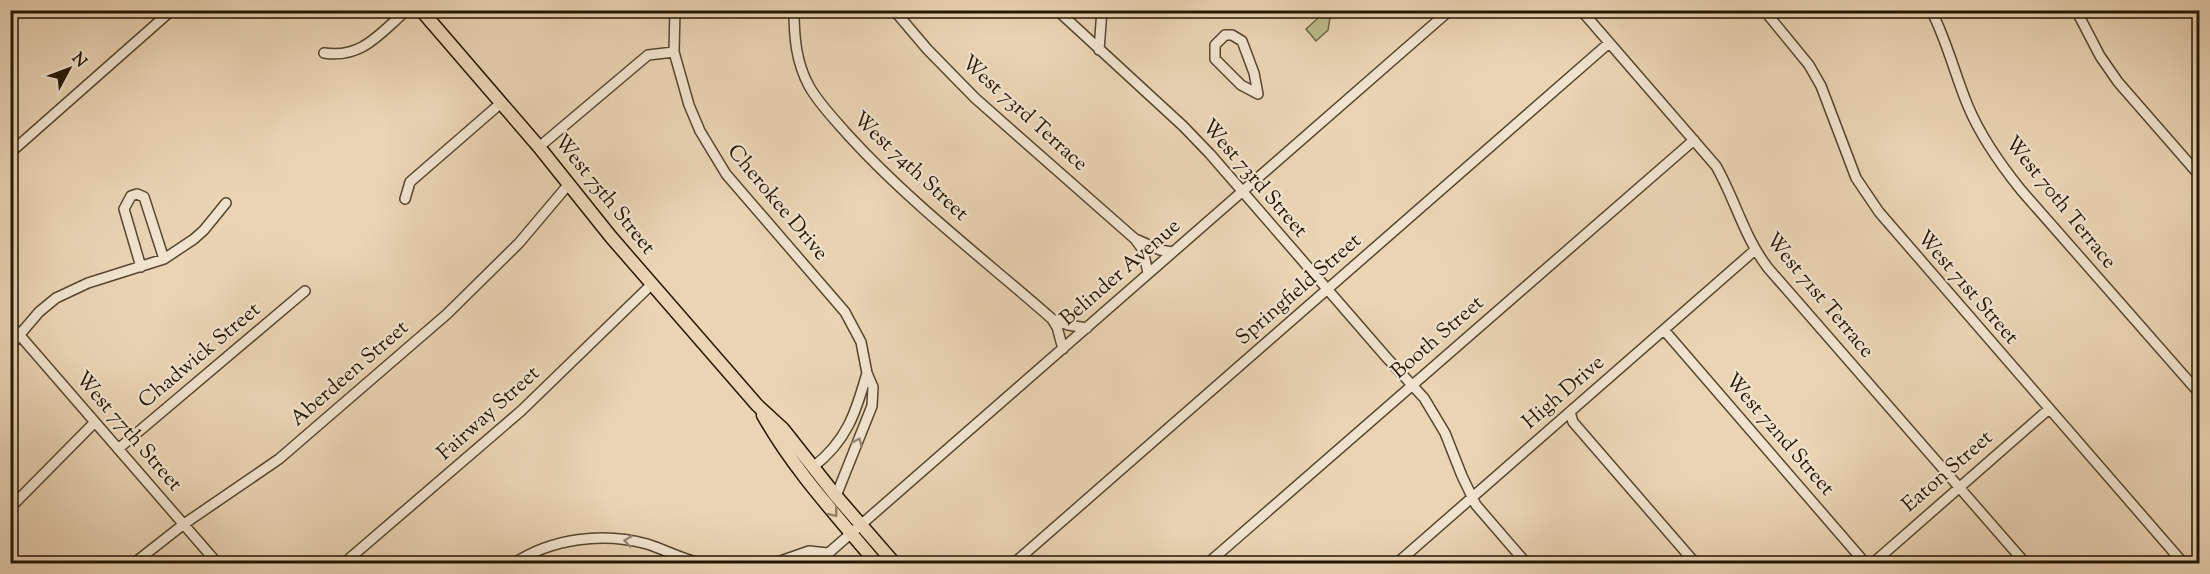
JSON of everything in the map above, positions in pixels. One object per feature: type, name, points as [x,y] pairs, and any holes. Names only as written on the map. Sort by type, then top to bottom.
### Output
[{"type":"main road","name":"West 75th Street","points":[[421,10],[539,147],[568,185],[652,284],[757,405],[783,429],[836,496],[877,564]]},
{"type":"main road","name":"West 75th Street","points":[[757,405],[776,438],[856,529],[895,564]]},
{"type":"street","points":[[10,153],[172,10]]},
{"type":"street","points":[[324,53],[344,54],[365,47],[407,10]]},
{"type":"street","name":"Cherokee Drive","points":[[675,10],[674,52],[689,105],[710,150],[726,174],[845,312],[861,342],[867,373],[873,387],[872,405],[836,496]]},
{"type":"street","name":"West 74th Street","points":[[794,10],[794,35],[802,69],[809,86],[831,116],[898,185],[1052,319],[1057,327],[1063,349]]},
{"type":"street","name":"West 73rd Terrace","points":[[894,10],[927,49],[975,98],[1135,239],[1143,250],[1148,273]]},
{"type":"street","name":"West 73rd Street","points":[[1057,10],[1183,126],[1412,386],[1437,417],[1472,497],[1481,512],[1527,564]]},
{"type":"street","points":[[1099,50],[1102,10]]},
{"type":"street","name":"Belinder Avenue","points":[[816,564],[1450,10]]},
{"type":"street","name":"West 71st Terrace","points":[[1581,10],[1716,166],[1727,185],[1747,236],[1768,268],[2026,564]]},
{"type":"street","name":"West 71st Street","points":[[1764,10],[1809,65],[1821,86],[1856,178],[1868,198],[1891,228],[2184,564]]},
{"type":"street","name":"West 70th Terrace","points":[[1930,10],[1949,51],[1968,106],[1998,161],[2020,190],[2199,394]]},
{"type":"street","points":[[2076,10],[2100,56],[2118,82],[2199,176]]},
{"type":"street","points":[[1232,34],[1242,41],[1254,74],[1258,94],[1241,85],[1215,59],[1213,55],[1215,45],[1221,37],[1232,34]]},
{"type":"street","name":"Springfield Street","points":[[1013,564],[1609,43]]},
{"type":"street","points":[[539,147],[648,55],[674,52]]},
{"type":"street","points":[[405,200],[410,182],[501,103]]},
{"type":"street","name":"Booth Street","points":[[1207,564],[1694,140]]},
{"type":"street","name":"Aberdeen Street","points":[[133,564],[184,524],[279,459],[447,314],[519,243],[568,185]]},
{"type":"street","points":[[141,267],[124,208],[131,196],[137,194],[144,197],[164,259]]},
{"type":"street","points":[[10,346],[39,312],[70,290],[164,259],[204,230],[226,203]]},
{"type":"street","name":"West 73rd Terrace","points":[[1135,239],[1160,250],[1172,252]]},
{"type":"street","name":"High Drive","points":[[1396,564],[1755,250]]},
{"type":"street","name":"Fairway Street","points":[[343,564],[521,411],[652,284]]},
{"type":"street","name":"Chadwick Street","points":[[118,449],[305,291]]},
{"type":"street","name":"West 74th Street","points":[[1052,319],[1086,328]]},
{"type":"street","name":"West 77th Street","points":[[10,324],[218,564]]},
{"type":"street","name":"West 72nd Street","points":[[1664,330],[1866,564]]},
{"type":"street","name":"Cherokee Drive","points":[[813,467],[835,447],[852,420],[861,398],[867,373]]},
{"type":"street","name":"Eaton Street","points":[[1872,564],[2049,409]]},
{"type":"street","points":[[1570,412],[1573,422],[1696,564]]},
{"type":"street","points":[[10,508],[95,422]]},
{"type":"street","points":[[513,564],[559,543],[600,538],[627,540],[648,545],[704,564]]},
{"type":"street","points":[[772,564],[809,551],[828,553]]},
{"type":"street","points":[[533,554],[540,564]]},
{"type":"shaded area","points":[[1317,11],[1338,11],[1330,18],[1328,30],[1316,41],[1306,29],[1317,19]]}]
